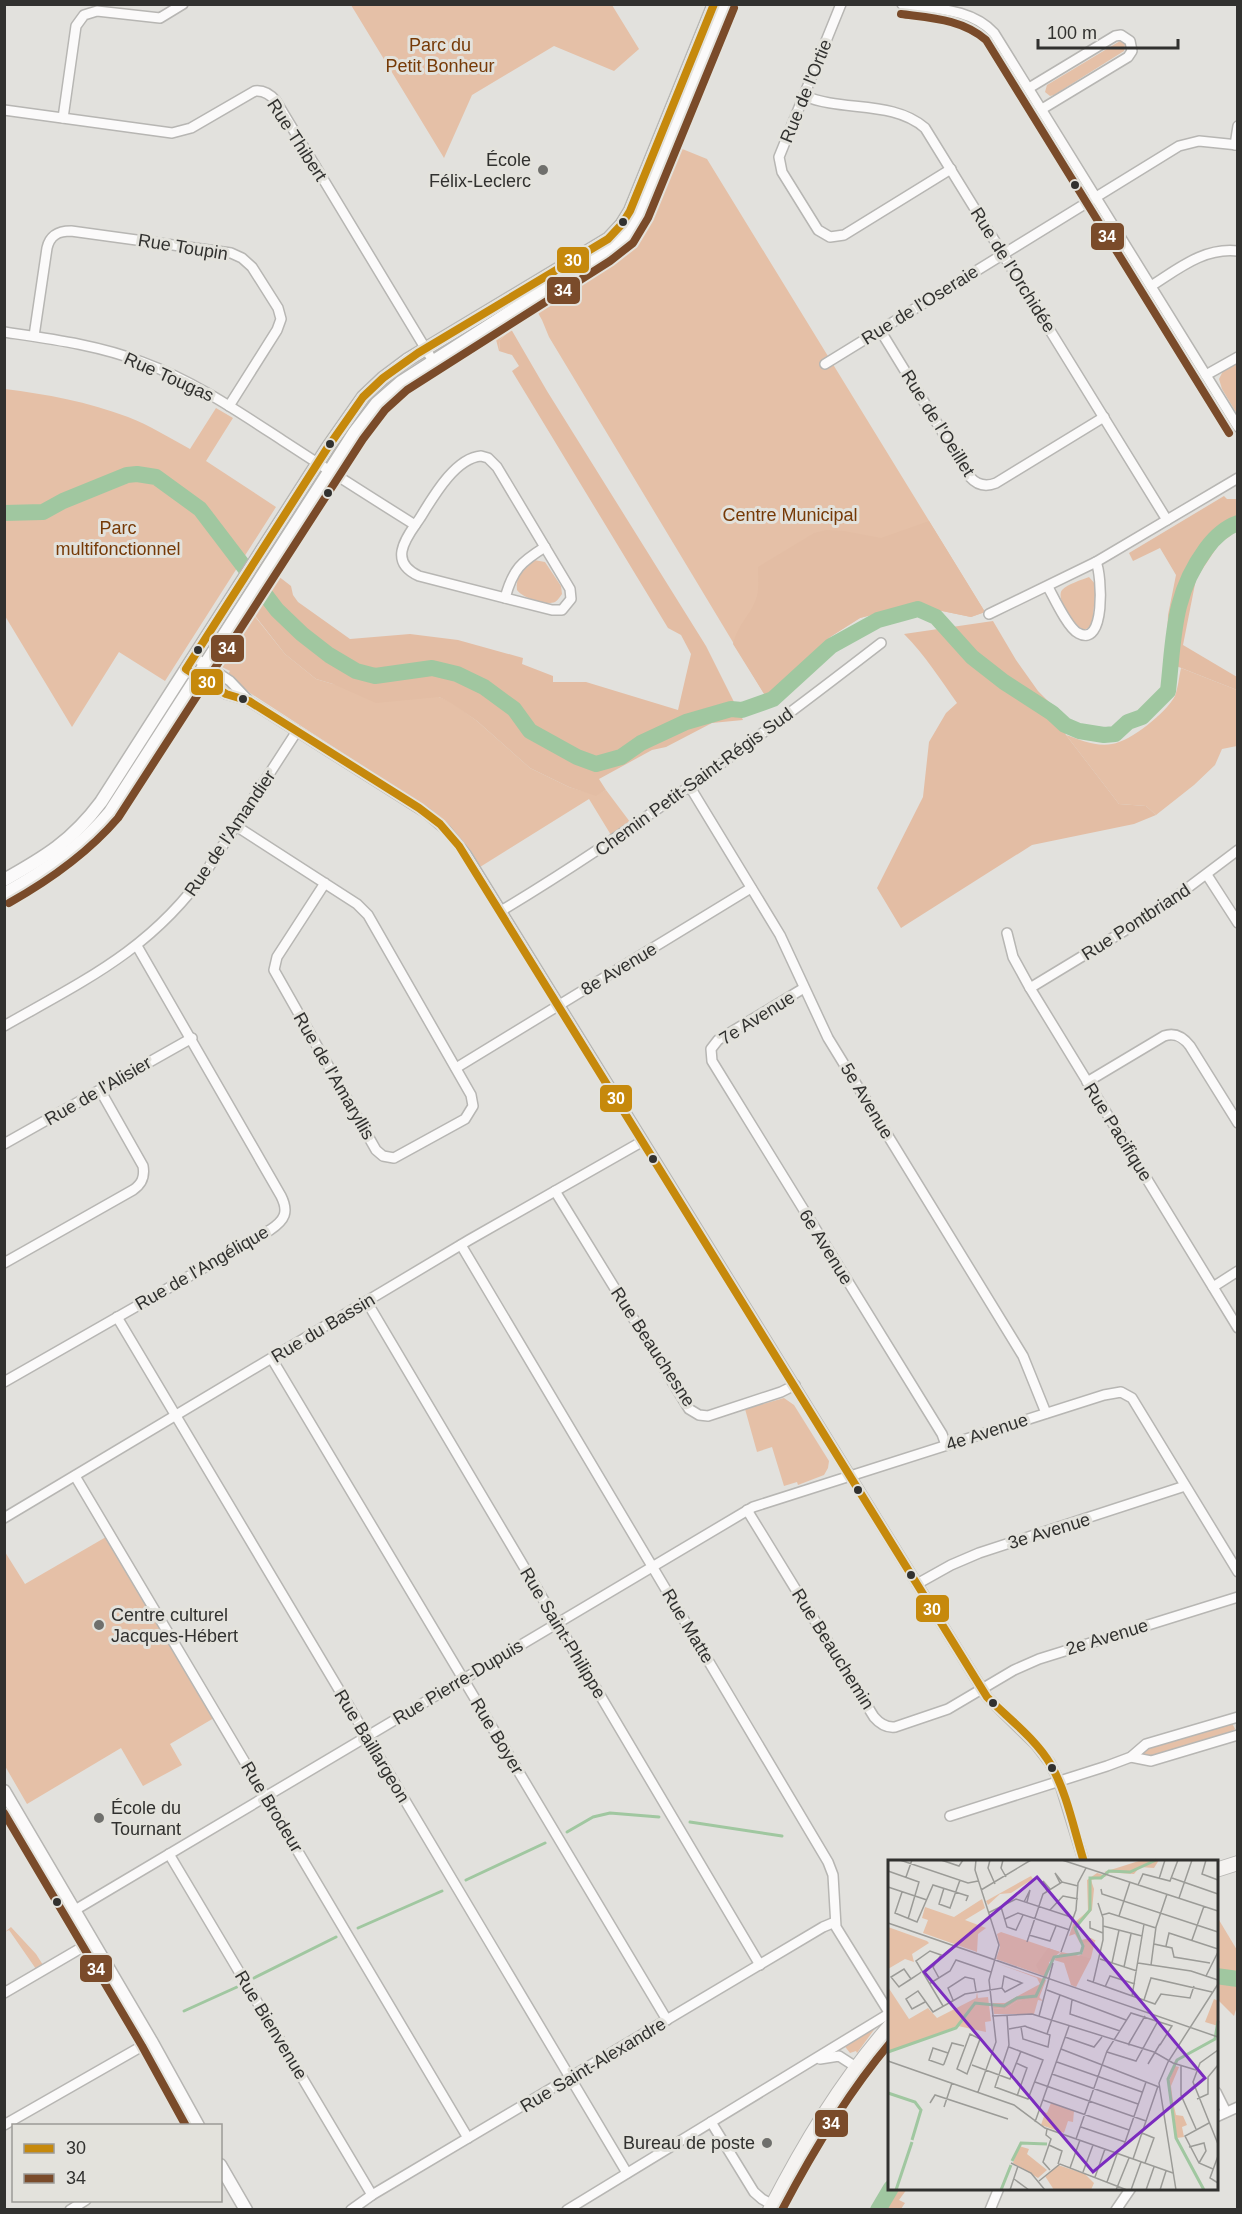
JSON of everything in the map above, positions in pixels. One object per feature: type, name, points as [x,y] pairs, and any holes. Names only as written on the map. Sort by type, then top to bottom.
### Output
[{"type":"main road","points":[[1218,1869],[1238,1863]]},
{"type":"main road","points":[[771,2207],[809,2138],[856,2067],[888,2028]]},
{"type":"street","points":[[63,118],[75,33],[78,22],[84,15],[97,11],[160,18],[183,4]]},
{"type":"street","points":[[4,880],[55,851],[92,814],[347,417],[363,397],[383,378],[425,348],[599,244],[617,230],[630,211],[714,4]]},
{"type":"street","points":[[4,894],[62,859],[82,843],[116,804],[358,427],[377,403],[400,382],[604,252],[628,232],[638,214],[724,4]]},
{"type":"street","name":"Rue de l'Ortie","points":[[841,4],[779,162],[782,172],[818,230],[825,236],[834,238],[844,235],[951,169]]},
{"type":"street","points":[[902,4],[977,18],[994,33],[1238,427]]},
{"type":"street","points":[[1029,88],[1114,36],[1121,35],[1130,41],[1132,51],[1128,57],[1042,109]]},
{"type":"street","name":"Rue Thibert","points":[[4,110],[179,132],[196,126],[255,91],[269,95],[276,101],[433,361]]},
{"type":"street","name":"Rue de l'Orchidée","points":[[805,96],[824,103],[897,113],[909,117],[929,133],[1167,520]]},
{"type":"street","points":[[1236,145],[1238,126]]},
{"type":"street","name":"Rue de l'Oseraie","points":[[825,364],[1185,144],[1199,141],[1236,145]]},
{"type":"street","name":"Rue Toupin","points":[[34,336],[47,248],[50,239],[60,232],[71,231],[231,253],[242,258],[252,267],[278,309],[281,319],[277,330],[229,406]]},
{"type":"street","points":[[1151,286],[1208,253],[1224,250],[1238,251]]},
{"type":"street","name":"Rue de l'Oeillet","points":[[880,330],[970,477],[977,483],[987,486],[996,483],[1104,417]]},
{"type":"street","name":"Rue Tougas","points":[[4,332],[88,346],[141,361],[194,385],[415,525]]},
{"type":"street","points":[[1206,375],[1238,357]]},
{"type":"street","points":[[481,456],[488,458],[497,466],[545,546],[570,588],[569,603],[558,611],[419,576],[408,570],[403,562],[402,550],[415,525],[451,474],[470,458],[481,456]]},
{"type":"street","points":[[989,614],[1096,562],[1238,478]]},
{"type":"street","points":[[506,598],[511,577],[519,565],[545,546]]},
{"type":"street","points":[[1048,587],[1075,631],[1083,635],[1092,633],[1098,625],[1100,573],[1096,562]]},
{"type":"street","name":"Chemin Petit-Saint-Régis Sud","points":[[501,911],[594,854],[690,787],[769,730],[881,643]]},
{"type":"street","points":[[194,657],[230,681],[249,700],[419,808],[440,824],[466,854],[982,1690],[995,1707],[1036,1745],[1050,1763],[1059,1781],[1083,1860]]},
{"type":"street","points":[[186,669],[226,694],[249,700]]},
{"type":"street","name":"Rue de l'Amandier","points":[[4,1026],[93,976],[138,946],[165,921],[193,891],[297,731]]},
{"type":"street","name":"5e Avenue","points":[[690,787],[780,935],[828,1038],[1023,1356],[1046,1413]]},
{"type":"street","name":"Rue de l'Amaryllis","points":[[236,826],[325,883],[357,904],[368,915],[473,1100],[468,1115],[398,1157],[390,1159],[379,1154],[274,970],[277,957],[325,883]]},
{"type":"street","name":"Rue Pontbriand","points":[[1030,988],[1147,918],[1238,850]]},
{"type":"street","points":[[1207,875],[1238,923]]},
{"type":"street","name":"8e Avenue","points":[[456,1068],[752,888]]},
{"type":"street","name":"Rue Pacifique","points":[[1007,933],[1013,957],[1030,988],[1238,1328]]},
{"type":"street","name":"Rue de l'Angélique","points":[[4,1382],[270,1230],[282,1221],[285,1215],[286,1209],[281,1196],[138,946]]},
{"type":"street","name":"7e Avenue","points":[[711,1049],[724,1036],[804,988]]},
{"type":"street","points":[[1087,1082],[1164,1036],[1176,1034],[1184,1038],[1190,1046],[1238,1123]]},
{"type":"street","name":"Rue de l'Alisier","points":[[4,1144],[192,1038]]},
{"type":"street","name":"6e Avenue","points":[[711,1049],[712,1061],[718,1073],[942,1434],[946,1445]]},
{"type":"street","points":[[4,1263],[133,1190],[142,1182],[143,1166],[100,1090]]},
{"type":"street","name":"Rue du Bassin","points":[[4,1518],[461,1245],[643,1141]]},
{"type":"street","name":"Rue Beauchesne","points":[[555,1191],[689,1409],[699,1415],[708,1416],[781,1392],[795,1385]]},
{"type":"street","name":"Rue Matte","points":[[461,1245],[831,1869],[835,1922],[838,1931],[888,2011]]},
{"type":"street","points":[[1213,1287],[1238,1271]]},
{"type":"street","name":"Rue Saint-Philippe","points":[[367,1302],[760,1965]]},
{"type":"street","name":"Rue Baillargeon","points":[[117,1317],[627,2174]]},
{"type":"street","name":"Rue Boyer","points":[[272,1359],[667,2020]]},
{"type":"street","name":"4e Avenue","points":[[850,1476],[1104,1395],[1125,1393],[1135,1402],[1185,1486]]},
{"type":"street","name":"Rue Brodeur","points":[[75,1476],[468,2138]]},
{"type":"street","name":"Rue Pierre-Dupuis","points":[[75,1910],[747,1510],[850,1476]]},
{"type":"street","points":[[1185,1486],[1238,1572]]},
{"type":"street","name":"3e Avenue","points":[[917,1584],[979,1553],[1185,1486]]},
{"type":"street","name":"Rue Beauchemin","points":[[747,1510],[874,1717],[880,1723],[887,1727],[895,1726],[942,1712],[982,1690]]},
{"type":"street","name":"2e Avenue","points":[[982,1690],[1014,1670],[1039,1659],[1238,1597]]},
{"type":"street","points":[[950,1816],[1131,1757],[1146,1744],[1238,1717]]},
{"type":"street","points":[[1131,1757],[1151,1761],[1238,1735]]},
{"type":"street","points":[[4,1791],[151,2041],[197,2124]]},
{"type":"street","name":"Rue Bienvenue","points":[[169,1854],[372,2195]]},
{"type":"street","name":"Rue Saint-Alexandre","points":[[351,2210],[372,2195],[835,1922]]},
{"type":"street","points":[[4,1993],[93,1941]]},
{"type":"street","points":[[567,2210],[888,2014]]},
{"type":"street","points":[[4,2125],[151,2041]]},
{"type":"street","points":[[812,2062],[838,2056],[856,2067]]},
{"type":"street","points":[[1218,2096],[1226,2112]]},
{"type":"street","points":[[1218,2116],[1238,2107]]},
{"type":"street","points":[[711,2122],[754,2192],[771,2207]]},
{"type":"street","points":[[222,2168],[246,2210]]},
{"type":"street","points":[[990,2210],[998,2190]]},
{"type":"street","points":[[1116,2210],[1130,2190]]},
{"type":"street","points":[[70,2210],[83,2202]]},
{"type":"green space","name":"Parc du Petit Bonheur","points":[[351,5],[612,5],[639,49],[614,71],[554,46],[472,95],[444,158]]},
{"type":"green space","points":[[1120,41],[1125,44],[1124,51],[1054,95],[1050,96],[1045,92],[1047,85]]},
{"type":"green space","name":"Centre Municipal","points":[[675,146],[707,159],[985,612],[971,617],[918,606],[860,618],[830,637],[796,672],[766,697],[549,337],[534,306],[624,248],[633,238],[648,214]]},
{"type":"green space","points":[[507,323],[511,329],[500,340],[499,351],[494,332]]},
{"type":"green space","points":[[1237,363],[1237,414],[1222,389],[1219,379],[1223,371]]},
{"type":"green space","name":"Parc multifonctionnel","points":[[5,389],[67,399],[98,407],[144,424],[190,449],[216,408],[233,418],[206,461],[276,507],[165,681],[119,652],[72,727],[5,616]]},
{"type":"green space","points":[[534,560],[545,562],[561,586],[562,594],[555,602],[546,603],[534,600],[517,590],[517,581],[521,573]]},
{"type":"green space","points":[[1089,577],[1096,585],[1092,626],[1084,630],[1067,612],[1061,594],[1062,590],[1068,586]]},
{"type":"green space","points":[[249,609],[285,654],[316,679],[333,684],[421,697],[439,697],[451,702],[477,721],[530,768],[569,787],[596,795],[606,790],[630,822],[611,835],[589,799],[480,867],[454,831],[434,812],[250,693],[228,674],[230,671],[222,667],[220,656]]},
{"type":"green space","points":[[1181,668],[1237,690],[1237,746],[1222,749],[1215,765],[1156,815],[1146,806],[1119,804],[1066,735],[1100,745],[1112,744],[1129,738],[1170,703],[1176,693]]},
{"type":"green space","points":[[784,1398],[794,1405],[829,1461],[824,1475],[798,1485],[797,1482],[784,1486],[772,1447],[757,1452],[745,1409]]},
{"type":"green space","points":[[106,1537],[214,1718],[170,1744],[182,1765],[143,1786],[121,1748],[27,1804],[5,1766],[5,1552],[25,1584]]},
{"type":"green space","points":[[1232,1723],[1235,1729],[1228,1734],[1149,1759],[1143,1755],[1145,1748]]},
{"type":"green space","points":[[1218,1918],[1237,1950],[1237,1974],[1218,1972]]},
{"type":"green space","points":[[11,1927],[43,1965],[36,1969],[9,1930],[5,1932]]},
{"type":"green space","points":[[876,2027],[857,2053],[856,2051],[850,2053],[843,2044]]},
{"type":"shaded area","points":[[511,329],[547,391],[706,646],[743,720],[712,723],[666,747],[652,750],[599,779],[606,790],[596,796],[569,787],[530,768],[477,721],[439,697],[376,703],[316,679],[285,654],[249,608],[273,572],[291,586],[298,602],[350,639],[410,634],[458,640],[523,658],[522,664],[553,676],[553,682],[586,682],[678,710],[691,654],[681,635],[668,628],[512,371],[519,366],[512,355],[499,351],[500,340]]},
{"type":"shaded area","points":[[1224,496],[1227,499],[1237,499],[1237,531],[1219,544],[1196,579],[1183,645],[1237,677],[1237,690],[1166,662],[1168,615],[1176,575],[1160,548],[1133,561],[1129,553]]},
{"type":"shaded area","points":[[929,521],[985,612],[971,617],[918,606],[860,618],[830,637],[796,672],[766,697],[733,644],[757,596],[758,567],[814,533],[826,530],[844,531],[881,538]]},
{"type":"shaded area","points":[[993,621],[1016,660],[1038,691],[1052,705],[1066,735],[1119,804],[1146,806],[1156,815],[1134,824],[1032,845],[901,928],[877,888],[923,797],[929,742],[946,713],[957,703],[926,659],[904,634]]},
{"type":"shaded area","points":[[1218,1979],[1224,1979],[1237,1985],[1237,2006],[1234,2016],[1218,2000]]},
{"type":"shaded area","points":[[898,2190],[906,2190],[899,2200],[905,2203],[901,2209],[887,2209]]},
{"type":"waterway","points":[[4,513],[43,512],[63,501],[127,475],[156,477],[200,509],[277,610],[329,655],[356,671],[375,676],[432,668],[457,674],[484,687],[514,709],[530,731],[577,757],[596,764],[621,757],[641,743],[686,722],[731,709],[742,710],[773,699],[831,646],[878,620],[918,609],[936,617],[972,657],[1004,682],[1052,713],[1065,725],[1079,731],[1104,735],[1115,734],[1128,722],[1142,717],[1168,691],[1176,617],[1187,583],[1195,566],[1212,541],[1238,523]]},
{"type":"waterway","points":[[567,1832],[593,1817],[610,1813],[659,1817]]},
{"type":"waterway","points":[[690,1822],[782,1836]]},
{"type":"waterway","points":[[466,1880],[545,1843]]},
{"type":"waterway","points":[[358,1928],[442,1891]]},
{"type":"waterway","points":[[254,1978],[336,1937]]},
{"type":"waterway","points":[[1218,1976],[1238,1979]]},
{"type":"waterway","points":[[184,2011],[237,1987]]},
{"type":"waterway","points":[[878,2210],[890,2190]]},
{"type":"transit line","name":"30","points":[[714,4],[630,211],[622,224],[608,239],[418,353],[383,378],[363,397],[328,447],[186,669],[226,694],[249,701],[419,808],[440,824],[459,846],[987,1697],[1045,1755],[1057,1776],[1066,1800],[1083,1860]]},
{"type":"transit line","name":"34","points":[[9,903],[67,865],[94,843],[118,818],[363,439],[385,410],[407,390],[610,261],[633,243],[648,218],[734,8]]},
{"type":"transit line","name":"34","points":[[901,14],[935,18],[956,24],[977,33],[986,40],[1229,433]]},
{"type":"transit line","name":"34","points":[[4,1813],[142,2046],[185,2124]]},
{"type":"transit line","name":"34","points":[[782,2210],[806,2166],[859,2082],[888,2045]]},
{"type":"place","name":"École Félix-Leclerc","points":[[543,170]]},
{"type":"place","name":"Centre culturel Jacques-Hébert","points":[[99,1625]]},
{"type":"place","name":"École du Tournant","points":[[99,1818]]},
{"type":"place","name":"Bureau de poste","points":[[767,2143]]}]
